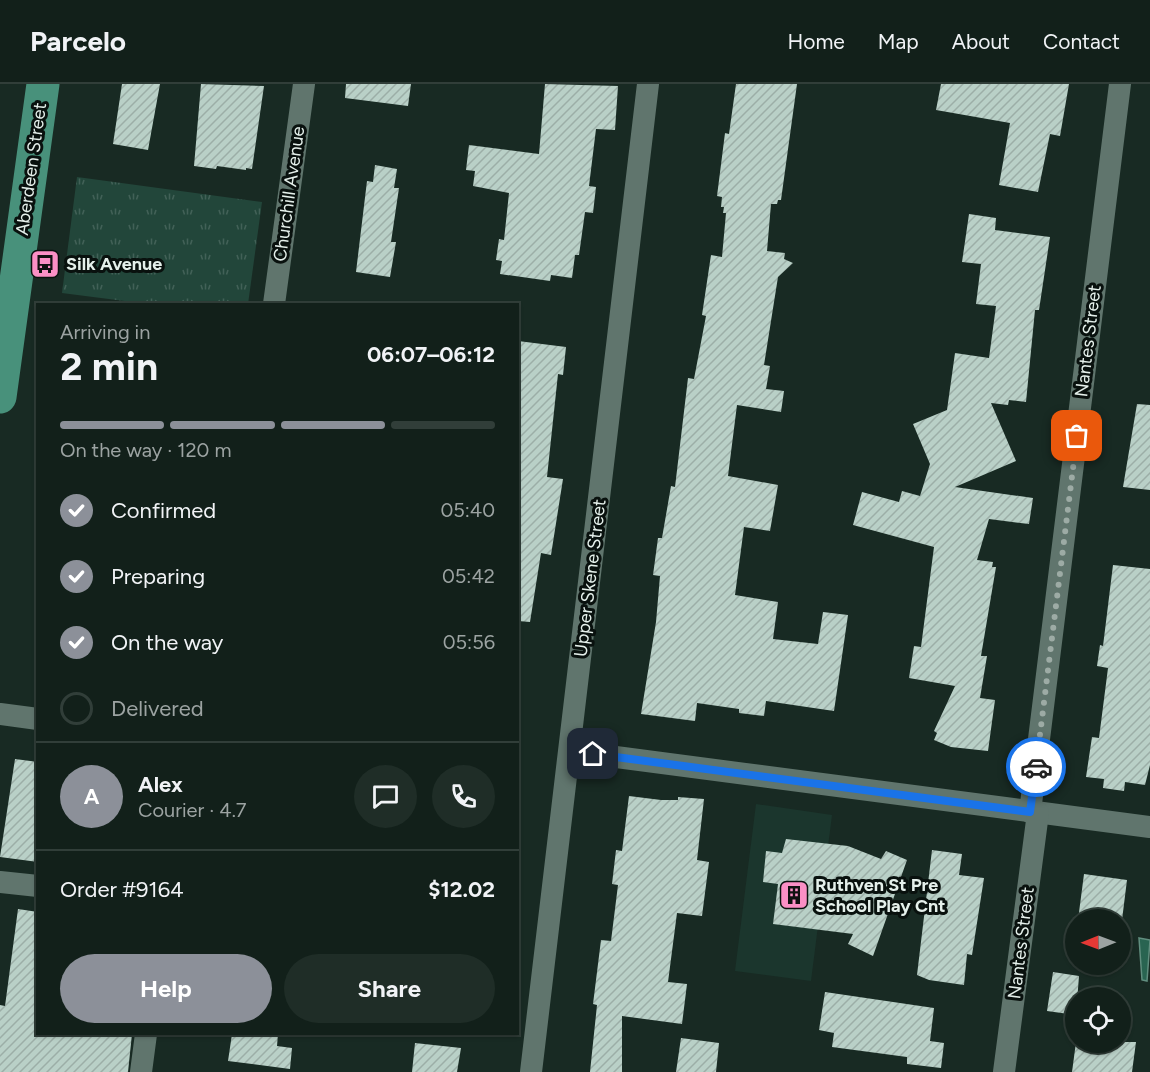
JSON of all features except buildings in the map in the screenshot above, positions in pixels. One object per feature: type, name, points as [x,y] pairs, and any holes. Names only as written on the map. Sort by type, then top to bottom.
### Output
[{"type":"main road","name":"Aberdeen Street","points":[[0,397],[2,364],[43,84]]},
{"type":"street","name":"Churchill Avenue","points":[[274,303],[304,84]]},
{"type":"street","name":"Upper Skene Street","points":[[531,1072],[648,84]]},
{"type":"street","name":"Nantes Street","points":[[1004,1072],[1120,84]]},
{"type":"street","points":[[0,714],[36,719]]},
{"type":"street","points":[[570,751],[1150,827]]},
{"type":"street","points":[[0,882],[36,886]]},
{"type":"street","points":[[141,1072],[146,1035]]},
{"type":"shaded area","points":[[756,804],[832,815],[811,981],[735,971]]},
{"type":"shaded area","points":[[1139,938],[1150,940],[1147,981],[1142,980]]},
{"type":"green space","points":[[77,177],[262,202],[248,303],[140,303],[62,293]]},
{"type":"way so far","points":[[1036,767],[1077,436]]},
{"type":"place","name":"Silk Avenue","points":[[45,264]]},
{"type":"place","name":"Ruthven St Pre School Play Cnt","points":[[794,895]]},
{"type":"route","points":[[593,754],[1030,812],[1036,767]]}]
